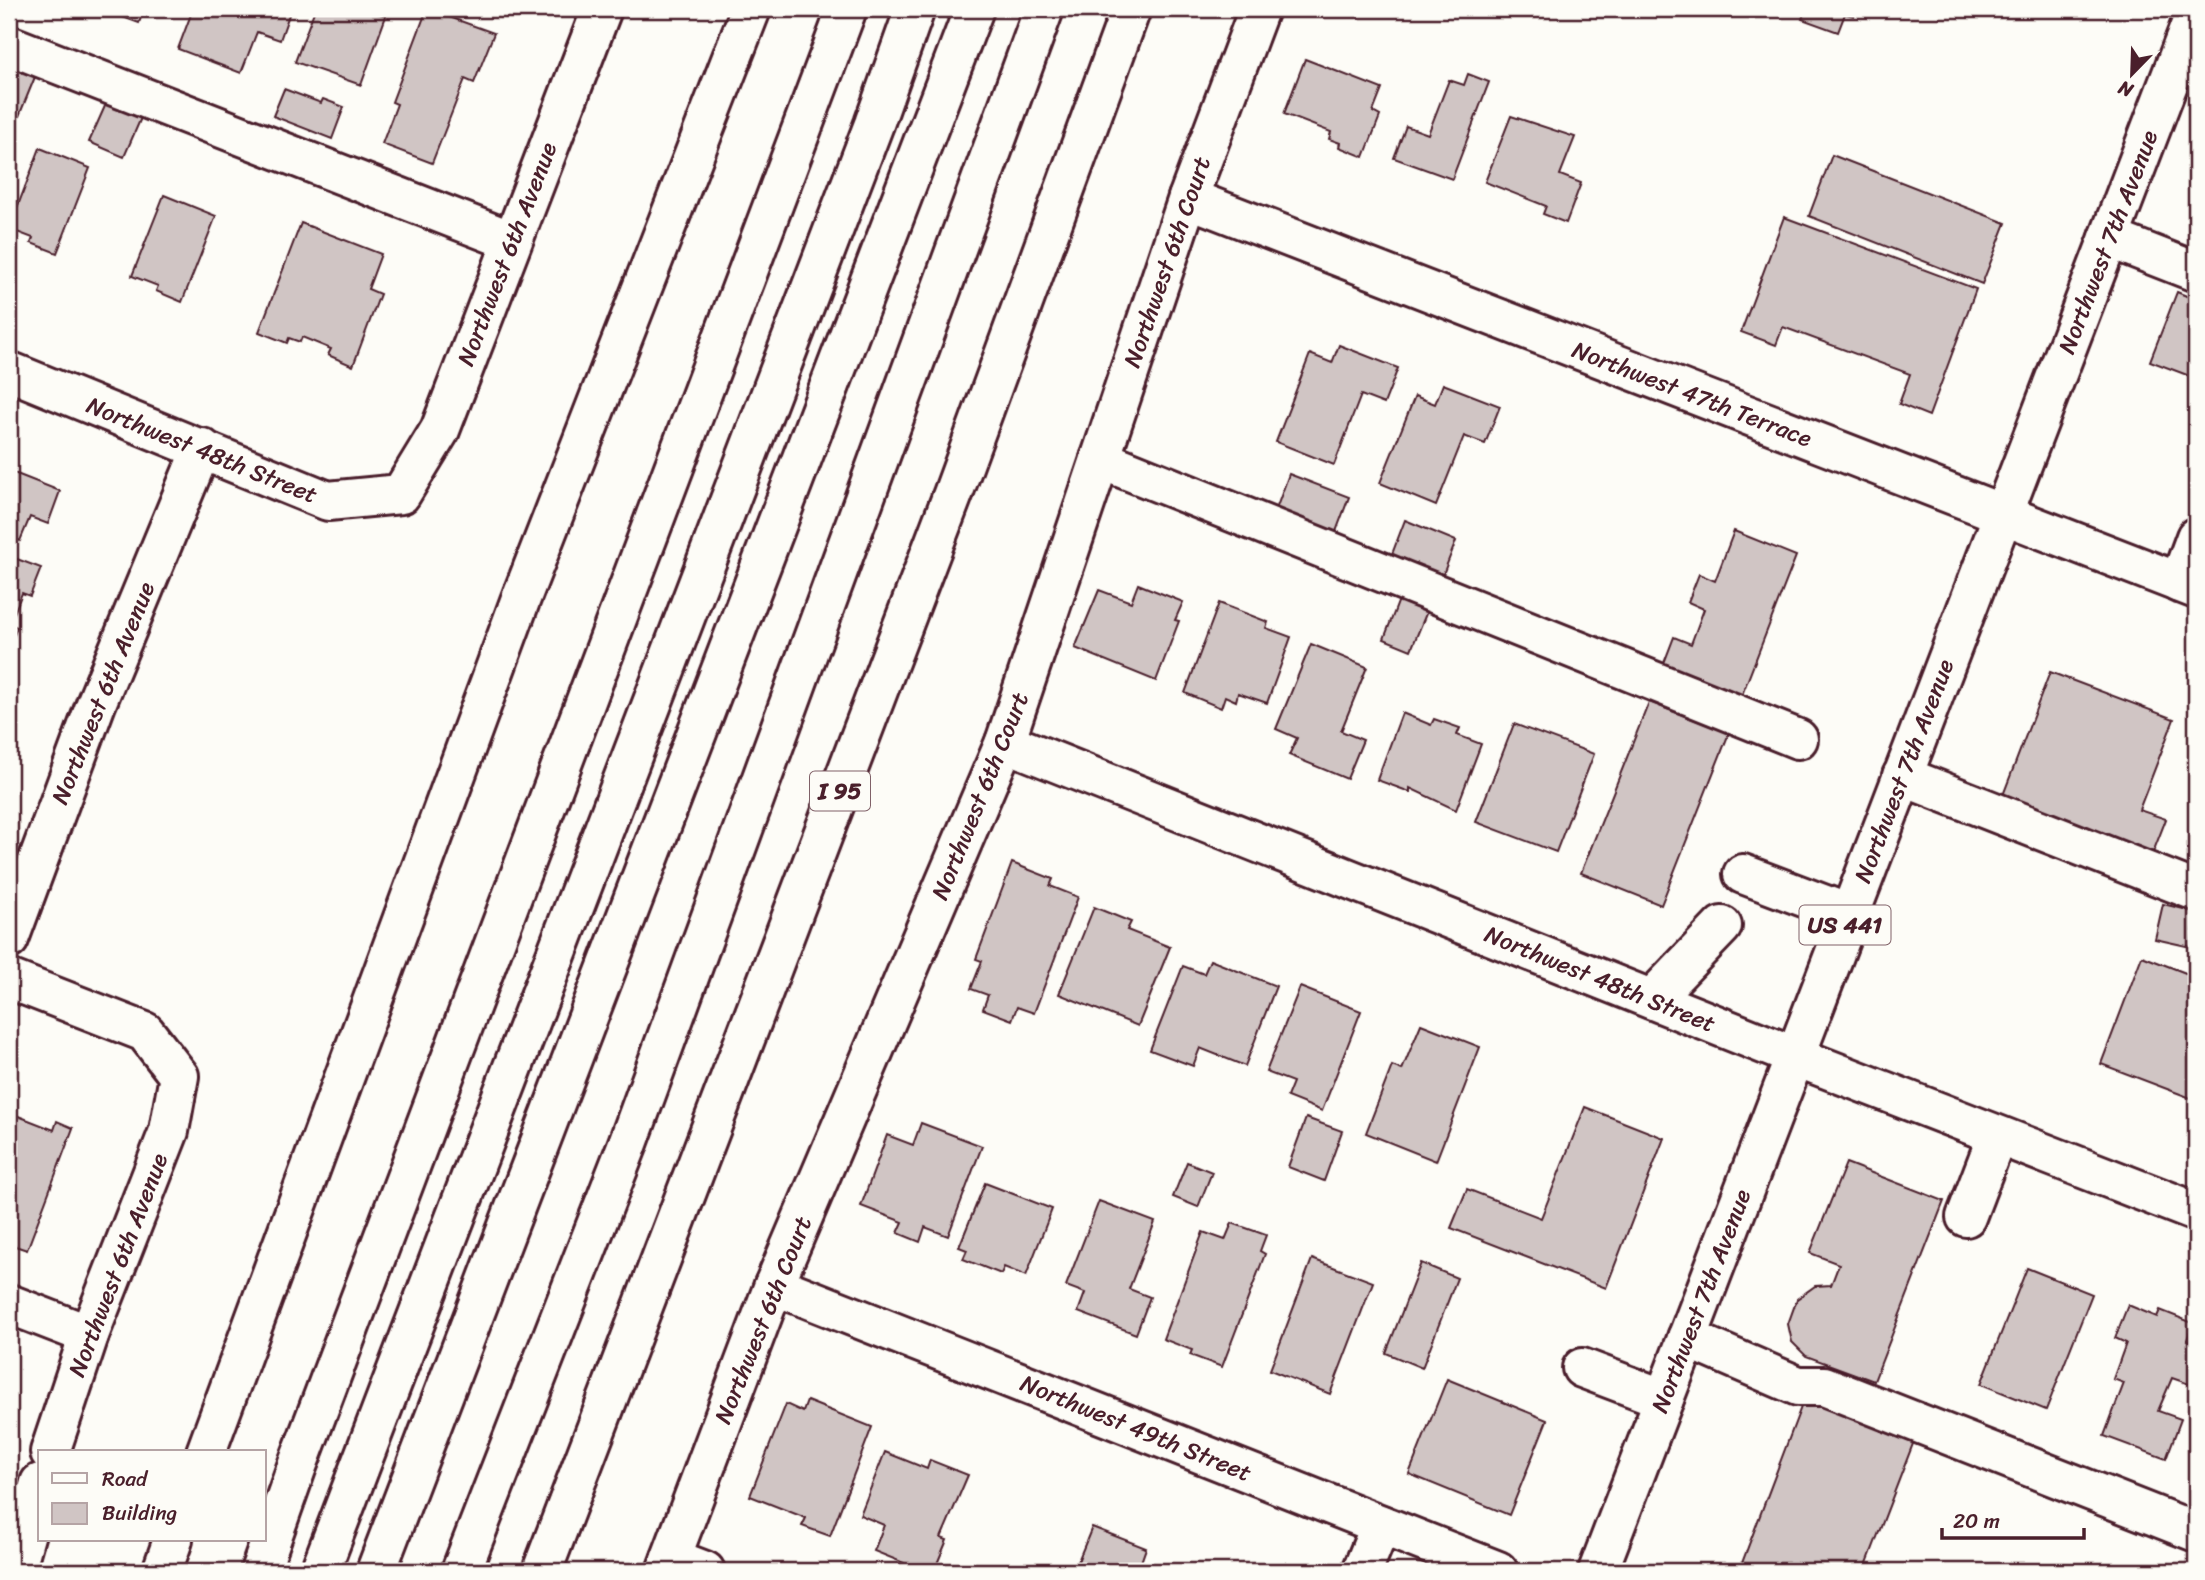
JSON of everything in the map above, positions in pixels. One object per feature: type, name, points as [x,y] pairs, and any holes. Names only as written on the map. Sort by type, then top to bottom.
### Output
[{"type":"main road","name":"Northwest 6th Avenue","points":[[401,494],[440,430],[601,9]]},
{"type":"main road","points":[[207,1450],[520,601],[751,9]]},
{"type":"main road","points":[[260,1571],[296,1469],[847,9]]},
{"type":"main road","points":[[320,1571],[874,124],[915,9]]},
{"type":"main road","points":[[376,1571],[974,9]]},
{"type":"main road","points":[[461,1571],[627,1146],[1044,9]]},
{"type":"main road","name":"I 95","points":[[542,1571],[948,507],[1131,9]]},
{"type":"main road","name":"Northwest 6th Court","points":[[681,1567],[774,1285],[1005,742],[1188,198],[1259,9]]},
{"type":"main road","name":"Northwest 7th Avenue","points":[[1598,1571],[2196,11]]},
{"type":"main road","points":[[9,45],[512,241]]},
{"type":"main road","name":"Northwest 47th Terrace","points":[[1188,198],[2188,586]]},
{"type":"main road","points":[[2109,238],[2196,272]]},
{"type":"main road","name":"Northwest 48th Street","points":[[9,372],[328,501],[401,494]]},
{"type":"main road","name":"Northwest 6th Avenue","points":[[9,939],[96,704],[202,449]]},
{"type":"main road","points":[[1100,459],[1798,739]]},
{"type":"main road","points":[[2188,586],[2196,537]]},
{"type":"main road","name":"Northwest 48th Street","points":[[1005,742],[1794,1056],[2196,1212]]},
{"type":"main road","points":[[1902,776],[2196,891]]},
{"type":"main road","points":[[1743,874],[1849,914]]},
{"type":"main road","points":[[1652,999],[1722,926]]},
{"type":"main road","name":"Northwest 6th Avenue","points":[[9,979],[145,1032],[179,1076],[169,1131],[89,1335],[51,1450]]},
{"type":"main road","points":[[1966,1217],[1997,1136]]},
{"type":"main road","name":"Northwest 49th Street","points":[[774,1285],[1498,1571]]},
{"type":"main road","points":[[9,1304],[89,1335]]},
{"type":"main road","points":[[1687,1338],[1798,1386],[1824,1386],[2196,1532]]},
{"type":"main road","points":[[1582,1368],[1664,1399]]},
{"type":"main road","points":[[15,1571],[38,1490]]},
{"type":"main road","points":[[1362,1571],[1381,1525]]},
{"type":"main road","points":[[162,1571],[172,1542]]},
{"type":"building","points":[[101,9],[144,9],[139,23]]},
{"type":"building","points":[[193,9],[291,9],[280,40],[257,32],[241,73],[178,49]]},
{"type":"building","points":[[315,9],[372,9],[371,11],[386,16],[361,85],[295,62]]},
{"type":"building","points":[[427,9],[494,33],[474,83],[465,79],[432,163],[382,144],[397,104],[392,102]]},
{"type":"building","points":[[1806,9],[1856,9],[1854,16],[1845,14],[1838,32],[1802,19]]},
{"type":"building","points":[[1305,59],[1382,89],[1373,112],[1380,116],[1364,157],[1339,147],[1340,143],[1329,139],[1331,132],[1284,114]]},
{"type":"building","points":[[9,61],[37,72],[17,121],[9,118]]},
{"type":"building","points":[[1468,74],[1489,82],[1452,179],[1394,158],[1406,126],[1428,134],[1449,80],[1464,85]]},
{"type":"building","points":[[284,89],[321,103],[323,99],[344,107],[332,139],[273,116]]},
{"type":"building","points":[[109,97],[144,111],[124,157],[89,142]]},
{"type":"building","points":[[1511,116],[1575,137],[1560,175],[1581,183],[1566,223],[1543,214],[1546,206],[1485,182]]},
{"type":"building","points":[[40,148],[90,168],[57,253],[31,243],[33,238],[9,229]]},
{"type":"building","points":[[1832,155],[2006,223],[1982,284],[1809,216]]},
{"type":"building","points":[[164,195],[216,216],[182,302],[156,291],[158,286],[132,276]]},
{"type":"building","points":[[1784,217],[1976,289],[1929,416],[1899,404],[1910,374],[1783,327],[1776,345],[1741,332]]},
{"type":"building","points":[[301,223],[381,254],[368,289],[380,294],[353,366],[328,355],[331,349],[302,337],[300,342],[289,338],[287,343],[259,332]]},
{"type":"building","points":[[2177,292],[2196,300],[2195,378],[2150,361]]},
{"type":"building","points":[[1339,345],[1398,368],[1384,404],[1361,395],[1334,465],[1276,442],[1310,354],[1332,363]]},
{"type":"building","points":[[1443,384],[1500,406],[1485,444],[1464,436],[1436,506],[1380,483],[1415,396],[1435,404]]},
{"type":"building","points":[[9,471],[60,491],[48,524],[30,517],[20,541],[9,536]]},
{"type":"building","points":[[1289,474],[1349,497],[1334,537],[1274,515]]},
{"type":"building","points":[[1405,520],[1456,541],[1440,582],[1389,562]]},
{"type":"building","points":[[1734,531],[1796,556],[1740,700],[1661,671],[1674,637],[1691,644],[1704,609],[1688,602],[1699,574],[1715,581]]},
{"type":"building","points":[[9,556],[41,568],[30,596],[22,593],[10,624],[17,627],[9,649]]},
{"type":"building","points":[[1138,584],[1183,602],[1175,620],[1179,621],[1156,681],[1075,648],[1099,590],[1131,602]]},
{"type":"building","points":[[1400,597],[1428,609],[1411,650],[1384,639]]},
{"type":"building","points":[[1219,603],[1268,622],[1266,628],[1291,637],[1267,703],[1238,693],[1236,701],[1225,696],[1221,708],[1185,693]]},
{"type":"building","points":[[1311,644],[1367,667],[1341,731],[1363,740],[1347,779],[1289,755],[1297,738],[1276,729]]},
{"type":"building","points":[[2050,672],[2174,719],[2139,810],[2166,819],[2152,855],[2002,798]]},
{"type":"building","points":[[1649,702],[1729,733],[1661,905],[1581,873]]},
{"type":"building","points":[[1402,713],[1431,725],[1434,719],[1460,728],[1457,735],[1481,744],[1456,810],[1410,788],[1410,792],[1377,780]]},
{"type":"building","points":[[1514,724],[1594,754],[1556,852],[1476,822]]},
{"type":"building","points":[[1012,863],[1053,879],[1050,886],[1078,897],[1034,1013],[1017,1007],[1012,1020],[983,1009],[988,995],[971,989],[982,961],[976,959]]},
{"type":"building","points":[[2163,904],[2196,912],[2191,947],[2155,939]]},
{"type":"building","points":[[1094,907],[1131,922],[1127,930],[1170,947],[1138,1026],[1059,994]]},
{"type":"building","points":[[2142,956],[2196,977],[2196,1100],[2101,1064]]},
{"type":"building","points":[[1210,960],[1276,986],[1245,1066],[1200,1048],[1193,1066],[1150,1050],[1183,966],[1204,974]]},
{"type":"building","points":[[1300,987],[1361,1011],[1322,1111],[1287,1097],[1293,1082],[1266,1072]]},
{"type":"building","points":[[1421,1024],[1480,1047],[1436,1161],[1366,1133],[1392,1066],[1402,1070]]},
{"type":"building","points":[[1585,1107],[1664,1138],[1606,1288],[1451,1228],[1467,1189],[1541,1218]]},
{"type":"building","points":[[13,1114],[54,1130],[57,1121],[73,1128],[27,1250],[9,1244],[9,1126]]},
{"type":"building","points":[[1306,1118],[1342,1131],[1324,1181],[1288,1167]]},
{"type":"building","points":[[921,1123],[982,1146],[948,1236],[925,1227],[920,1242],[898,1233],[903,1222],[861,1206],[887,1135],[913,1145]]},
{"type":"building","points":[[1187,1162],[1212,1172],[1198,1207],[1173,1197]]},
{"type":"building","points":[[1846,1163],[1944,1201],[1874,1381],[1806,1356],[1792,1342],[1788,1324],[1797,1299],[1815,1286],[1831,1285],[1839,1264],[1810,1253]]},
{"type":"building","points":[[985,1183],[1052,1209],[1026,1276],[1004,1267],[1001,1274],[963,1259],[967,1250],[959,1247]]},
{"type":"building","points":[[1099,1201],[1155,1222],[1129,1289],[1150,1297],[1136,1334],[1078,1312],[1085,1293],[1066,1286]]},
{"type":"building","points":[[1232,1223],[1266,1235],[1260,1251],[1265,1254],[1222,1367],[1190,1355],[1192,1350],[1163,1339],[1203,1232],[1225,1240]]},
{"type":"building","points":[[1312,1259],[1373,1282],[1330,1394],[1270,1370]]},
{"type":"building","points":[[1421,1263],[1457,1278],[1422,1368],[1386,1353]]},
{"type":"building","points":[[2027,1268],[2092,1294],[2046,1410],[1981,1384]]},
{"type":"building","points":[[2128,1305],[2157,1317],[2160,1310],[2193,1323],[2187,1340],[2196,1344],[2196,1373],[2192,1385],[2172,1378],[2158,1411],[2181,1419],[2166,1459],[2104,1436],[2124,1383],[2113,1379],[2126,1343],[2115,1338]]},
{"type":"building","points":[[1447,1379],[1547,1420],[1509,1515],[1409,1474]]},
{"type":"building","points":[[1804,1399],[1914,1441],[1864,1571],[1739,1571]]},
{"type":"building","points":[[807,1401],[872,1427],[830,1536],[802,1526],[806,1518],[750,1496],[786,1404],[803,1412]]},
{"type":"building","points":[[885,1452],[927,1469],[930,1460],[968,1475],[941,1538],[947,1540],[934,1571],[900,1571],[904,1563],[874,1551],[884,1525],[860,1515]]},
{"type":"building","points":[[1092,1527],[1146,1548],[1140,1565],[1156,1571],[1074,1571]]}]
